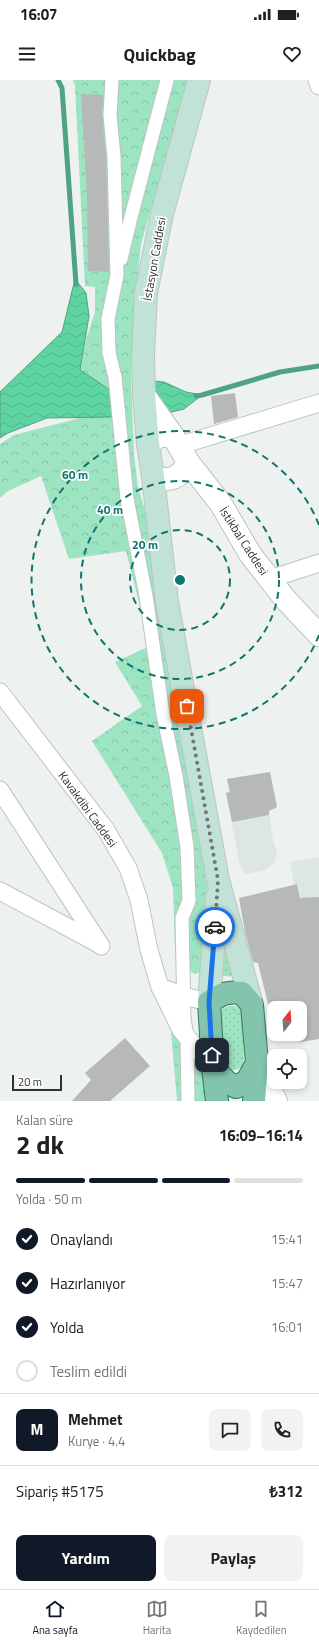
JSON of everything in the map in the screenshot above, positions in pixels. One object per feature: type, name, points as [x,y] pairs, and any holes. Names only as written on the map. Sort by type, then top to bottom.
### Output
[{"type":"main road","name":"İstasyon Caddesi","points":[[148,444],[142,355],[146,293],[162,214],[199,80]]},
{"type":"main road","points":[[148,444],[167,602],[218,880],[252,1005],[257,1062],[254,1101]]},
{"type":"main road","points":[[217,1101],[212,1068],[209,1002],[218,880]]},
{"type":"main road","points":[[209,1002],[225,993],[233,992],[242,993],[252,1005]]},
{"type":"main road","points":[[212,1068],[227,1082],[236,1087],[247,1081],[257,1062]]},
{"type":"street","points":[[112,80],[110,115],[114,157],[117,260],[115,286]]},
{"type":"street","points":[[167,80],[131,217],[115,286],[108,319],[108,345],[115,377],[127,499],[146,596],[163,714],[175,770],[187,847],[189,901],[182,918],[183,996],[193,1101]]},
{"type":"street","points":[[317,80],[319,86]]},
{"type":"street","name":"İstikbal Caddesi","points":[[144,395],[221,504],[250,554],[286,600],[319,635]]},
{"type":"street","points":[[148,444],[159,436],[180,448],[319,403]]},
{"type":"street","points":[[153,476],[167,480],[180,474],[180,448]]},
{"type":"street","points":[[270,579],[319,563]]},
{"type":"street","name":"Kavakdibi Caddesi","points":[[0,692],[106,830],[128,868],[139,900],[148,950],[160,987],[187,1043],[212,1068]]},
{"type":"street","points":[[0,790],[101,946],[0,890]]},
{"type":"street","points":[[160,987],[183,996],[209,1002]]},
{"type":"street","points":[[187,1043],[188,1101]]},
{"type":"street","points":[[257,1062],[276,1101]]},
{"type":"shaded area","points":[[270,772],[277,807],[269,811],[273,840],[277,852],[275,862],[265,870],[246,874],[240,866],[226,793],[229,791],[227,779]]},
{"type":"shaded area","points":[[319,857],[319,994],[298,884],[294,885],[290,862]]},
{"type":"green space","points":[[73,80],[188,80],[141,244],[134,310],[131,379],[134,455],[138,487],[148,520],[212,867],[203,972],[194,974],[187,968],[175,948],[173,888],[162,853],[92,741],[142,706],[115,662],[150,646],[126,551],[69,559],[41,476],[8,491],[0,498],[0,444],[14,435],[84,417],[112,416],[80,370],[86,340],[95,312],[95,287],[85,286],[75,85]]},
{"type":"green space","points":[[222,932],[237,977],[217,977]]},
{"type":"green space","points":[[236,1006],[242,1012],[244,1061],[241,1067],[237,1070],[225,1069],[223,1065],[220,1012],[223,1008]]},
{"type":"green space","points":[[169,1007],[221,1101],[177,1101]]},
{"type":"water","points":[[75,279],[86,293],[89,316],[80,370],[110,390],[112,417],[47,418],[8,433],[0,438],[0,392],[62,332]]},
{"type":"water","points":[[153,381],[164,382],[186,392],[202,395],[184,409],[163,414]]},
{"type":"building","points":[[81,94],[103,95],[102,116],[106,157],[109,272],[88,271],[87,195]]},
{"type":"building","points":[[235,393],[238,417],[214,424],[211,396]]},
{"type":"building","points":[[270,772],[277,807],[269,811],[269,815],[232,822],[226,793],[230,792],[227,779]]},
{"type":"building","points":[[297,884],[300,898],[319,897],[319,1039],[307,1041],[307,1001],[267,1001],[258,963],[253,962],[245,932],[239,898]]},
{"type":"building","points":[[125,1038],[150,1066],[110,1101],[72,1101],[91,1080],[85,1073]]},
{"type":"waterway","points":[[58,80],[62,88],[76,284]]},
{"type":"waterway","points":[[196,396],[280,372],[319,366]]},
{"type":"way so far","points":[[187,706],[218,880],[215,927]]},
{"type":"route","points":[[212,1055],[209,1002],[215,927]]}]
